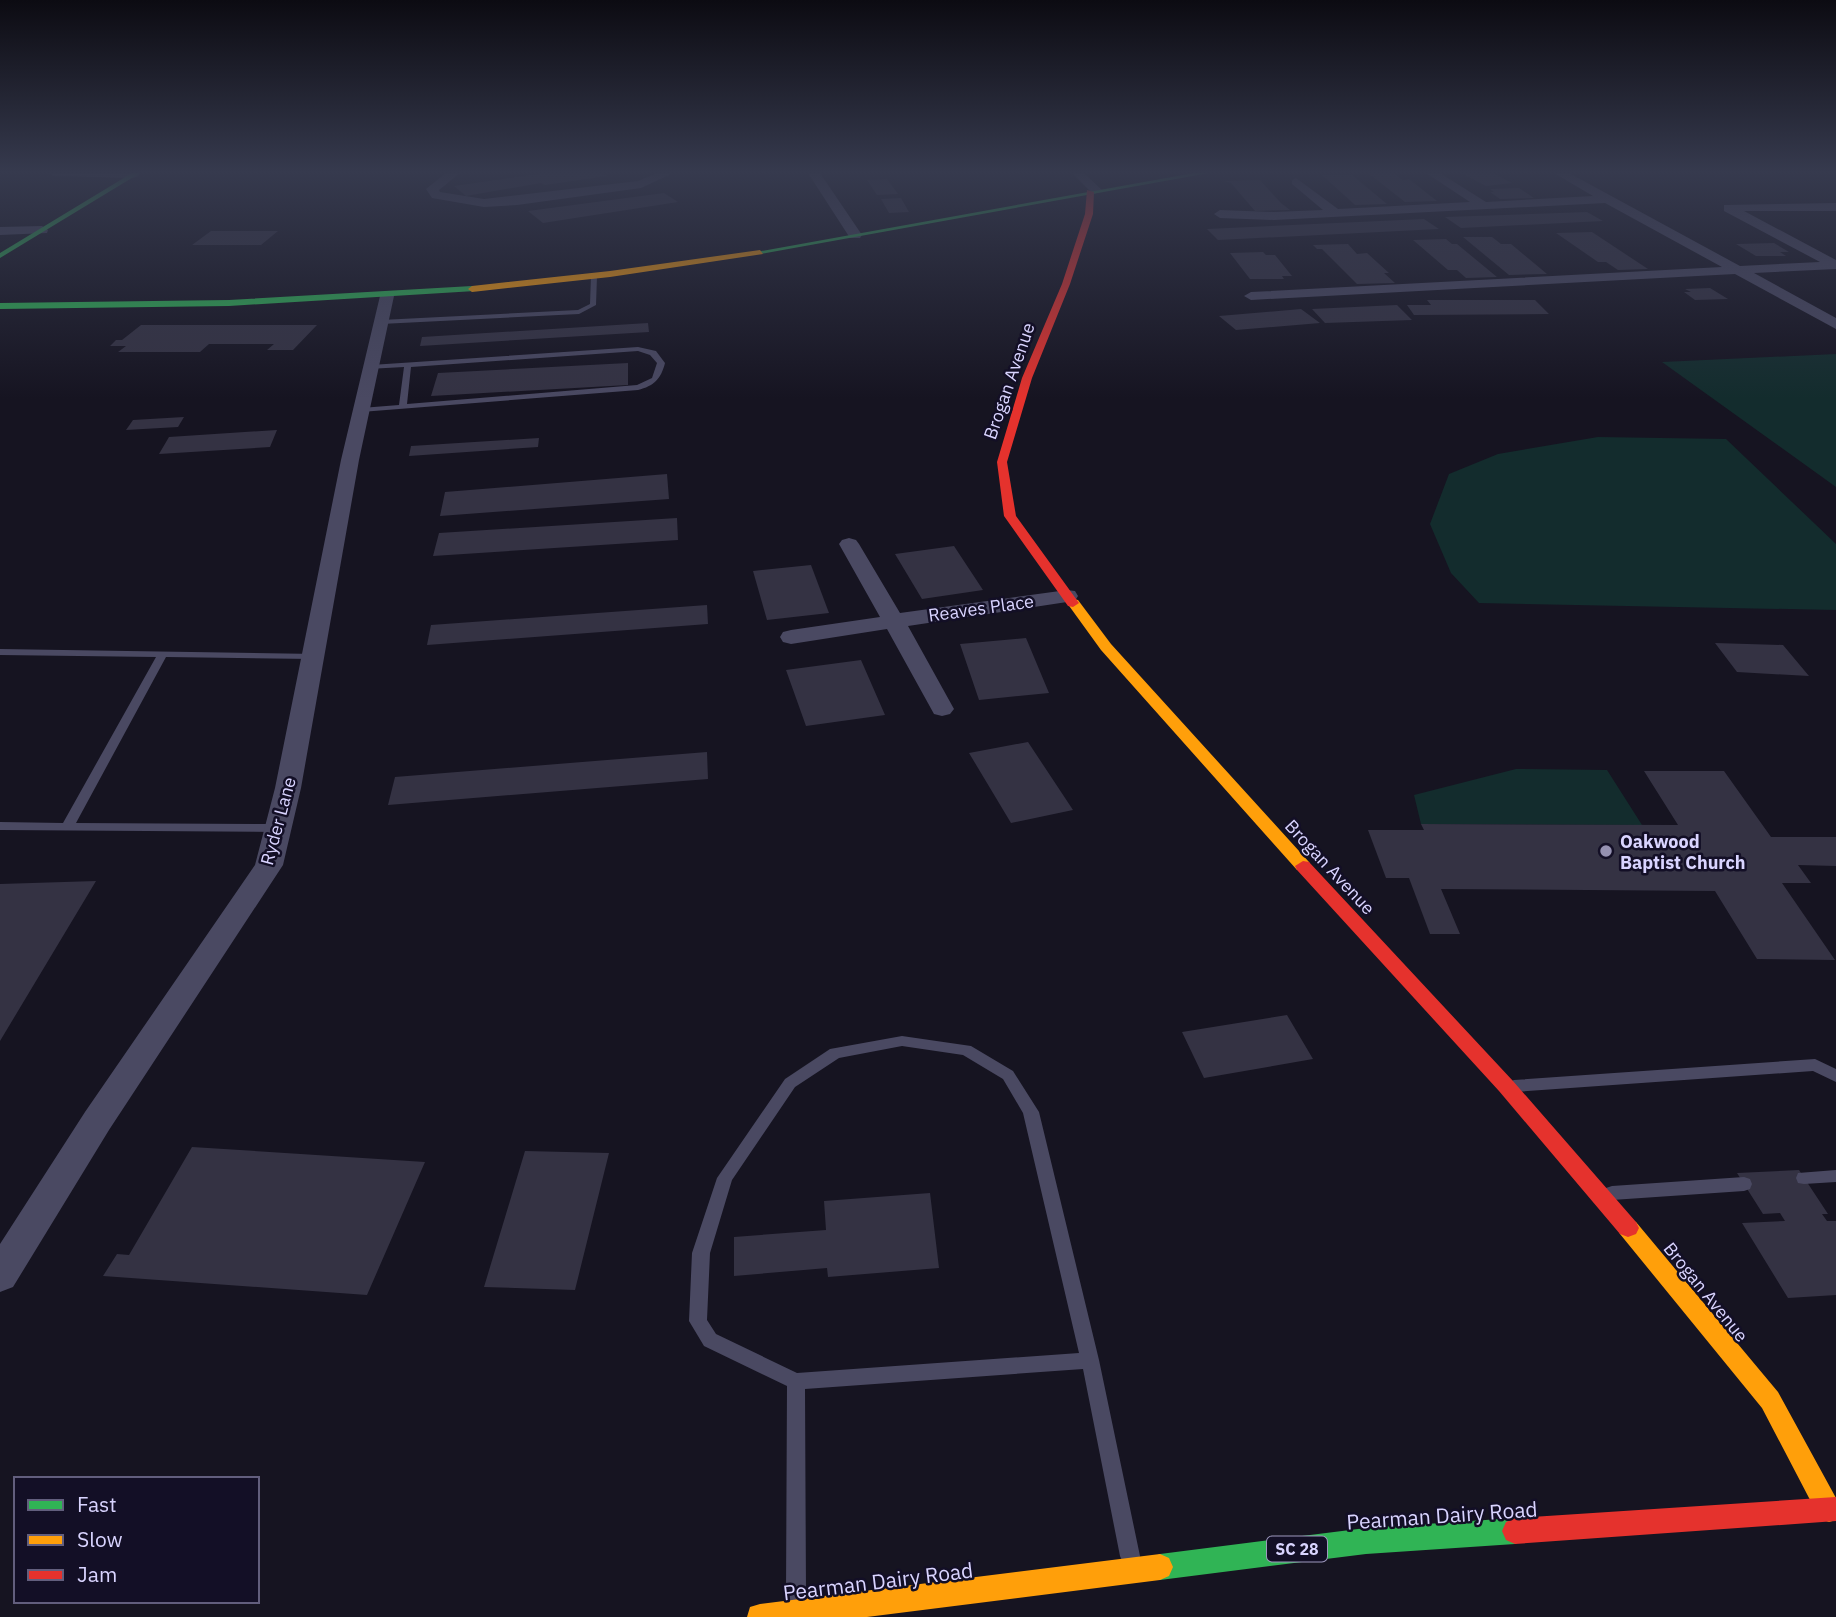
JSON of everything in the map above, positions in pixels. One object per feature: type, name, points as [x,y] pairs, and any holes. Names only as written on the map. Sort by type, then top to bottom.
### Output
[{"type":"main road","points":[[0,306],[139,305],[387,296],[594,276],[769,248]]},
{"type":"main road","name":"Brogan Avenue","points":[[1078,248],[1027,378],[1002,462],[1010,516],[1106,647],[1600,1193],[1770,1400],[1834,1514]]},
{"type":"main road","name":"Pearman Dairy Road","points":[[760,1617],[1366,1541],[1834,1514]]},
{"type":"street","points":[[1698,248],[1836,324]]},
{"type":"street","points":[[1806,248],[1836,264]]},
{"type":"street","points":[[1251,296],[1836,264]]},
{"type":"street","name":"Ryder Lane","points":[[0,1276],[97,1121],[269,865],[279,828],[387,296]]},
{"type":"street","points":[[849,544],[942,709]]},
{"type":"street","name":"Reaves Place","points":[[791,637],[1067,596]]},
{"type":"lane","points":[[382,322],[579,312],[593,305],[594,276]]},
{"type":"lane","points":[[362,410],[631,389],[648,386],[659,376],[660,363],[653,353],[638,349],[371,367]]},
{"type":"lane","points":[[403,407],[408,364]]},
{"type":"lane","points":[[0,652],[313,656]]},
{"type":"lane","points":[[67,827],[163,654]]},
{"type":"lane","points":[[0,826],[279,828]]},
{"type":"lane","points":[[1090,1360],[796,1381],[710,1340],[698,1321],[701,1253],[725,1178],[790,1083],[835,1053],[902,1041],[966,1051],[1008,1075],[1031,1112],[1090,1360],[1132,1570]]},
{"type":"lane","points":[[1506,1086],[1815,1065],[1836,1076]]},
{"type":"lane","points":[[1804,1178],[1836,1176]]},
{"type":"lane","points":[[1600,1193],[1744,1184]]},
{"type":"lane","points":[[796,1381],[796,1612]]},
{"type":"green space","points":[[1836,354],[1836,487],[1662,362]]},
{"type":"green space","points":[[1598,437],[1726,439],[1836,544],[1836,610],[1479,603],[1451,573],[1430,524],[1449,474],[1498,454]]},
{"type":"green space","points":[[1516,769],[1607,770],[1642,825],[1421,824],[1414,795]]},
{"type":"building","points":[[1352,248],[1357,254],[1367,253],[1389,273],[1384,273],[1395,283],[1357,284],[1322,249],[1317,249]]},
{"type":"building","points":[[1423,248],[1462,248],[1497,277],[1466,278],[1457,270],[1448,270]]},
{"type":"building","points":[[1477,248],[1516,248],[1547,274],[1509,275]]},
{"type":"building","points":[[1578,248],[1617,248],[1648,269],[1618,270],[1606,262],[1598,262]]},
{"type":"building","points":[[1743,248],[1783,248],[1789,252],[1780,252],[1786,256],[1756,256]]},
{"type":"building","points":[[1263,252],[1266,255],[1275,255],[1292,276],[1282,276],[1284,279],[1250,279],[1230,253]]},
{"type":"building","points":[[1710,288],[1728,299],[1695,300],[1684,292],[1691,292],[1685,289]]},
{"type":"building","points":[[1427,300],[1535,300],[1549,314],[1414,315],[1407,305],[1431,305]]},
{"type":"building","points":[[1397,305],[1412,320],[1325,323],[1312,309]]},
{"type":"building","points":[[1301,309],[1320,323],[1236,330],[1219,316]]},
{"type":"building","points":[[648,323],[649,332],[420,346],[422,337]]},
{"type":"building","points":[[141,325],[317,325],[293,350],[267,350],[274,344],[209,344],[200,352],[118,352],[126,346],[110,346]]},
{"type":"building","points":[[628,363],[628,385],[431,396],[438,373]]},
{"type":"building","points":[[184,417],[178,427],[126,430],[133,420]]},
{"type":"building","points":[[277,430],[270,447],[159,454],[169,437]]},
{"type":"building","points":[[539,438],[538,447],[409,456],[411,446]]},
{"type":"building","points":[[667,474],[669,499],[440,516],[445,492]]},
{"type":"building","points":[[677,518],[678,540],[433,556],[439,533]]},
{"type":"building","points":[[954,546],[983,590],[922,599],[895,554]]},
{"type":"building","points":[[811,565],[829,613],[767,620],[753,571]]},
{"type":"building","points":[[707,605],[708,624],[427,645],[431,625]]},
{"type":"building","points":[[1026,638],[1049,693],[979,700],[960,644]]},
{"type":"building","points":[[1715,643],[1783,645],[1809,676],[1737,672]]},
{"type":"building","points":[[861,660],[885,715],[806,726],[786,670]]},
{"type":"building","points":[[1028,742],[1073,810],[1011,823],[969,753]]},
{"type":"building","points":[[707,752],[708,779],[388,805],[395,777]]},
{"type":"building","name":"Oakwood Baptist Church","points":[[1644,771],[1724,771],[1771,837],[1836,837],[1836,866],[1798,865],[1811,883],[1782,883],[1835,960],[1757,959],[1715,891],[1441,889],[1460,934],[1430,934],[1409,878],[1386,878],[1368,830],[1424,830],[1421,824],[1678,825]]},
{"type":"building","points":[[96,881],[0,1041],[0,884]]},
{"type":"building","points":[[1287,1015],[1313,1059],[1204,1078],[1182,1032]]},
{"type":"building","points":[[192,1147],[425,1162],[367,1295],[103,1276],[117,1254],[129,1255]]},
{"type":"building","points":[[525,1151],[609,1153],[575,1290],[484,1287]]},
{"type":"building","points":[[1799,1170],[1828,1214],[1822,1214],[1827,1221],[1836,1221],[1836,1295],[1788,1298],[1742,1223],[1785,1221],[1780,1213],[1763,1214],[1737,1173]]},
{"type":"building","points":[[930,1193],[939,1268],[828,1277],[827,1268],[734,1276],[734,1237],[826,1230],[824,1201]]},
{"type":"traffic: fast","points":[[0,256],[12,248]]},
{"type":"traffic: fast","points":[[760,252],[780,248]]},
{"type":"traffic: fast","points":[[0,306],[229,303],[472,289]]},
{"type":"traffic: fast","points":[[1160,1567],[1366,1541],[1515,1531]]},
{"type":"traffic: slow","points":[[472,289],[610,274],[760,252]]},
{"type":"traffic: slow","points":[[1073,603],[1106,647],[1303,866]]},
{"type":"traffic: slow","points":[[1628,1228],[1770,1400],[1829,1510]]},
{"type":"traffic: slow","points":[[760,1617],[1160,1567]]},
{"type":"traffic: jam","points":[[1073,603],[1010,516],[1002,462],[1027,378],[1078,248]]},
{"type":"traffic: jam","points":[[1303,866],[1506,1086],[1628,1228]]},
{"type":"traffic: jam","points":[[1515,1531],[1836,1509]]},
{"type":"place","name":"Oakwood Baptist Church","points":[[1606,851]]}]
